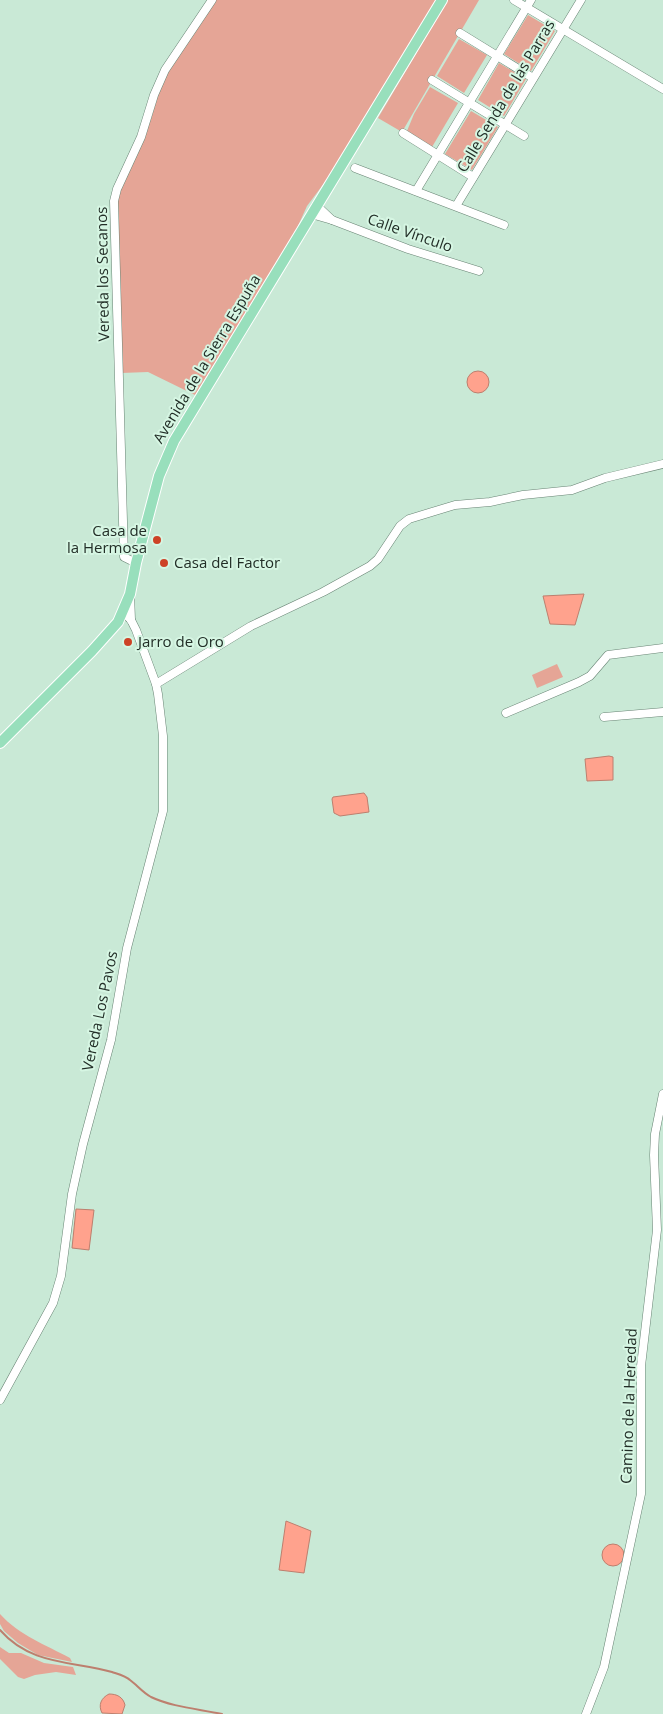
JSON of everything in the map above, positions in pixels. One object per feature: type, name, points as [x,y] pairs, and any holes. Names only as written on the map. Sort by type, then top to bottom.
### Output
[{"type":"main road","name":"Avenida de la Sierra Espuña","points":[[314,210],[308,211],[313,201],[333,178],[442,0]]},
{"type":"main road","name":"Avenida de la Sierra Espuña","points":[[0,743],[108,634],[123,612],[130,594],[136,563],[159,476],[174,441],[314,210]]},
{"type":"street","name":"Vereda los Secanos","points":[[136,563],[124,557],[114,202],[117,189],[141,137],[154,95],[165,70],[212,0]]},
{"type":"street","points":[[514,0],[663,89]]},
{"type":"street","points":[[416,191],[532,0]]},
{"type":"street","name":"Calle Senda de las Parras","points":[[456,206],[580,0]]},
{"type":"street","points":[[460,33],[533,78]]},
{"type":"street","points":[[432,80],[524,136]]},
{"type":"street","points":[[403,133],[473,177]]},
{"type":"street","points":[[355,168],[504,225]]},
{"type":"street","name":"Calle Vínculo","points":[[314,210],[332,220],[408,249],[479,271]]},
{"type":"street","points":[[156,684],[251,626],[323,592],[370,566],[378,559],[400,526],[409,519],[455,505],[572,490],[605,478],[663,464]]},
{"type":"street","points":[[130,594],[131,620]]},
{"type":"street","points":[[123,612],[131,620]]},
{"type":"street","name":"Vereda Los Pavos","points":[[0,1400],[53,1302],[61,1276],[72,1194],[83,1144],[111,1040],[128,948],[162,820],[164,788],[163,736],[156,684],[131,620]]},
{"type":"street","points":[[506,713],[590,676],[608,655],[663,648]]},
{"type":"street","points":[[604,717],[663,712]]},
{"type":"street","name":"Camino de la Heredad","points":[[586,1714],[604,1667],[641,1494],[641,1366],[657,1230],[654,1154],[655,1134],[663,1094]]},
{"type":"shaded area","points":[[215,0],[437,0],[331,174],[307,206],[293,237],[195,395],[148,372],[121,373],[117,201],[119,189],[135,159],[151,119],[160,88],[169,70]]},
{"type":"shaded area","points":[[448,0],[479,0],[402,132],[378,118]]},
{"type":"shaded area","points":[[528,15],[555,31],[531,71],[504,54]]},
{"type":"shaded area","points":[[459,39],[487,55],[464,93],[437,76]]},
{"type":"shaded area","points":[[499,63],[526,79],[504,116],[478,100]]},
{"type":"shaded area","points":[[430,87],[458,103],[432,147],[407,131],[414,114]]},
{"type":"shaded area","points":[[471,111],[498,127],[472,170],[445,154]]},
{"type":"shaded area","points":[[478,371],[486,374],[489,382],[486,390],[478,393],[470,390],[467,382],[470,374]]},
{"type":"shaded area","points":[[584,594],[575,625],[550,624],[543,596]]},
{"type":"shaded area","points":[[557,664],[563,677],[537,688],[532,675]]},
{"type":"shaded area","points":[[613,757],[613,780],[587,781],[585,759]]},
{"type":"shaded area","points":[[364,793],[367,797],[369,812],[340,816],[334,813],[333,797]]},
{"type":"shaded area","points":[[76,1209],[94,1210],[89,1250],[72,1248]]},
{"type":"shaded area","points":[[286,1521],[311,1531],[304,1573],[279,1570]]},
{"type":"shaded area","points":[[613,1544],[621,1547],[624,1555],[621,1563],[613,1566],[605,1563],[602,1555],[605,1547]]},
{"type":"shaded area","points":[[0,1614],[24,1634],[70,1658],[72,1662],[38,1655],[18,1643],[4,1631],[0,1624]]},
{"type":"shaded area","points":[[0,1647],[9,1653],[21,1653],[44,1663],[73,1667],[76,1675],[56,1672],[35,1675],[24,1679],[18,1677],[0,1659]]},
{"type":"shaded area","points":[[109,1694],[117,1695],[123,1700],[125,1705],[122,1714],[102,1713],[101,1702]]},
{"type":"waterway","points":[[0,1630],[25,1650],[38,1656],[112,1672],[126,1677],[151,1697],[177,1705],[222,1714]]},
{"type":"place","name":"Casa de la Hermosa","points":[[157,540]]},
{"type":"place","name":"Casa del Factor","points":[[164,563]]},
{"type":"place","name":"Jarro de Oro","points":[[128,642]]}]
